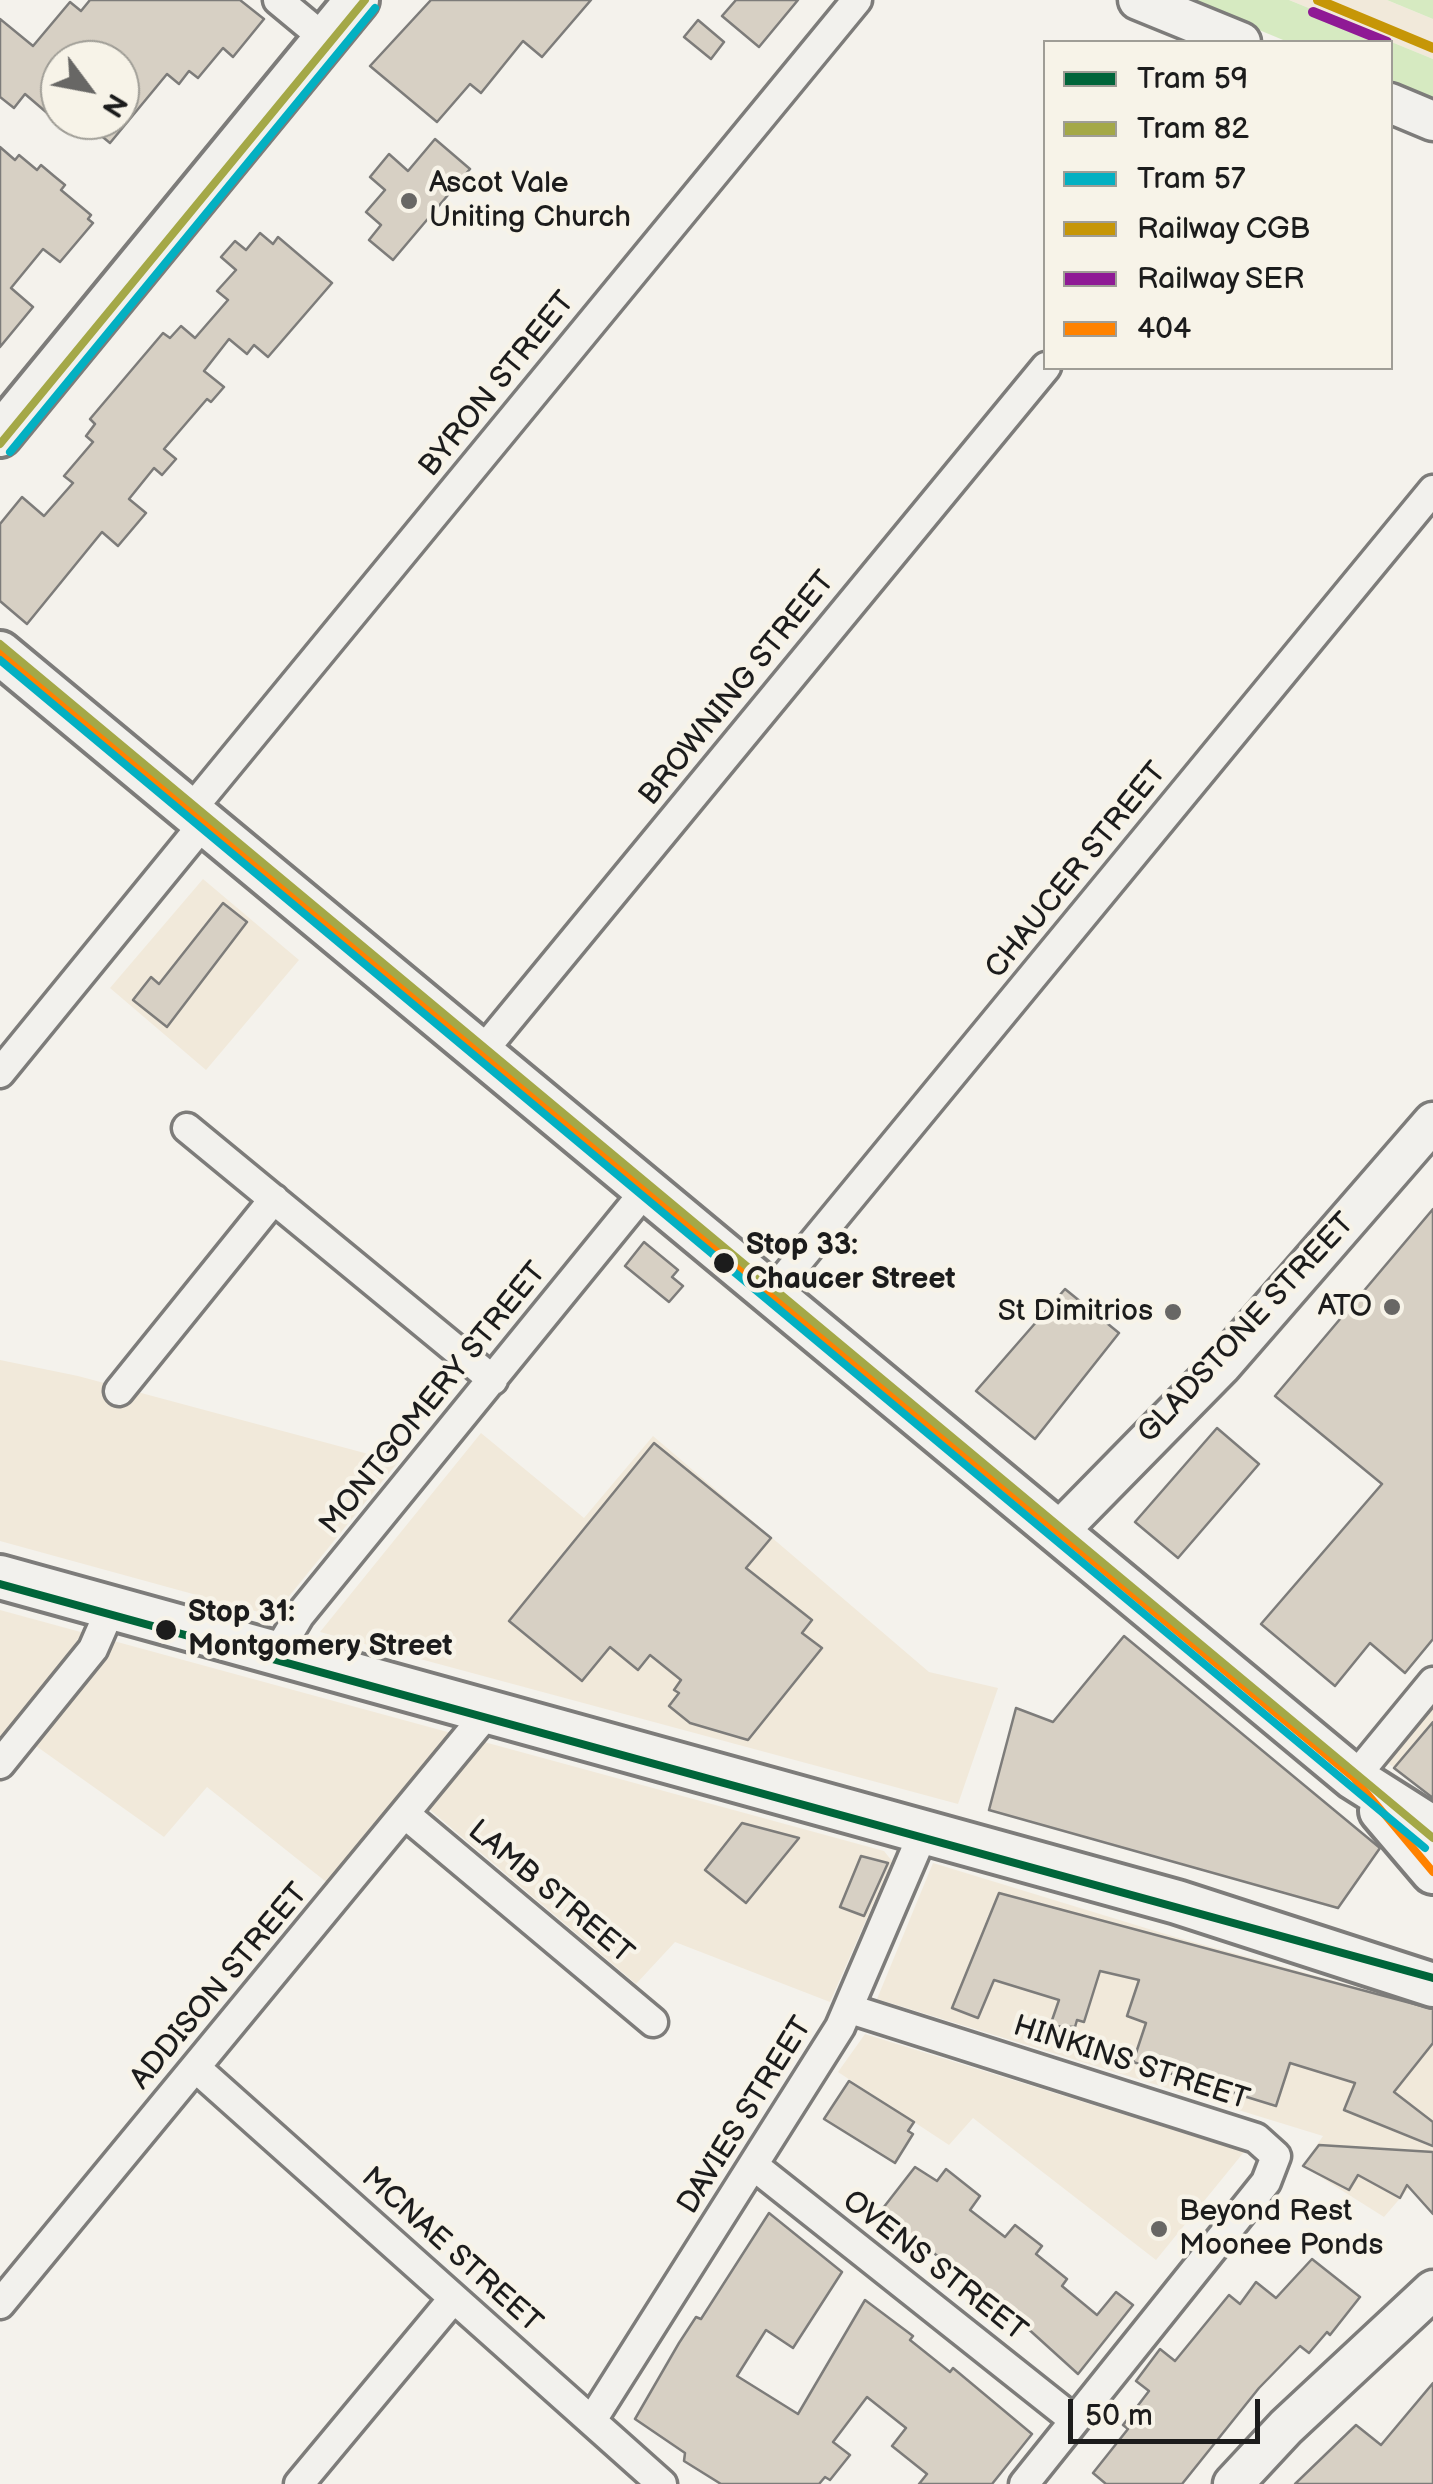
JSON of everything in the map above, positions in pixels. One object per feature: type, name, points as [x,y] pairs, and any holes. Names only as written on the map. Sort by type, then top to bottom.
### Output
[{"type":"main road","points":[[0,435],[358,0]]},
{"type":"main road","points":[[0,653],[1354,1778],[1433,1828]]},
{"type":"main road","points":[[0,1577],[1178,1902],[1433,1984]]},
{"type":"main road","points":[[1354,1778],[1433,1872]]},
{"type":"main road","points":[[1178,1902],[1433,1955]]},
{"type":"street","points":[[278,0],[325,39]]},
{"type":"street","name":"BYRON STREET","points":[[0,1072],[197,817],[857,0]]},
{"type":"street","points":[[1138,0],[1236,40]]},
{"type":"street","points":[[1393,105],[1433,120]]},
{"type":"street","name":"BROWNING STREET","points":[[481,1053],[1044,370]]},
{"type":"street","name":"CHAUCER STREET","points":[[771,1294],[1433,490]]},
{"type":"street","name":"GLADSTONE STREET","points":[[1058,1532],[1220,1366],[1433,1122]]},
{"type":"street","points":[[188,1128],[493,1380]]},
{"type":"street","name":"MONTGOMERY STREET","points":[[277,1653],[298,1616],[646,1190]]},
{"type":"street","points":[[119,1391],[274,1200]]},
{"type":"street","points":[[0,1764],[92,1649],[111,1608]]},
{"type":"street","points":[[1354,1778],[1433,1682]]},
{"type":"street","name":"ADDISON STREET","points":[[0,2304],[488,1712]]},
{"type":"street","name":"LAMB STREET","points":[[404,1814],[653,2022]]},
{"type":"street","name":"DAVIES STREET","points":[[592,2420],[850,2009],[924,1831]]},
{"type":"street","name":"HINKINS STREET","points":[[850,2009],[1256,2138],[1273,2150],[1276,2161],[1266,2182],[1024,2484]]},
{"type":"street","name":"MCNAE STREET","points":[[196,2068],[662,2484]]},
{"type":"street","name":"OVENS STREET","points":[[753,2165],[1074,2420]]},
{"type":"street","points":[[1233,2484],[1286,2426],[1433,2290]]},
{"type":"street","points":[[299,2484],[453,2299]]},
{"type":"shaded area","points":[[1289,0],[1387,0],[1433,19],[1433,59]]},
{"type":"shaded area","points":[[203,879],[299,960],[206,1070],[110,988]]},
{"type":"shaded area","points":[[0,1360],[78,1376],[398,1462],[273,1616],[0,1541]]},
{"type":"shaded area","points":[[481,1433],[584,1518],[653,1436],[929,1672],[998,1688],[958,1804],[320,1632]]},
{"type":"shaded area","points":[[0,1610],[884,1851],[892,1861],[830,2002],[675,1942],[636,1984],[417,1799],[340,1893],[207,1787],[164,1837],[29,1741],[0,1783]]},
{"type":"shaded area","points":[[1433,1709],[1433,1798],[1388,1763]]},
{"type":"shaded area","points":[[933,1863],[1175,1937],[1433,2008],[1433,2151],[1421,2174],[1384,2217],[1303,2166],[1323,2136],[877,1999]]},
{"type":"shaded area","points":[[865,2034],[1244,2152],[1156,2260],[973,2118],[949,2145],[838,2072]]},
{"type":"green space","points":[[1187,0],[1289,0],[1387,40],[1283,40]]},
{"type":"green space","points":[[1387,0],[1433,0],[1433,19]]},
{"type":"green space","points":[[1393,43],[1433,59],[1433,103],[1393,87]]},
{"type":"building","points":[[90,0],[240,0],[264,19],[233,57],[223,48],[198,78],[189,71],[179,84],[167,74],[140,107],[140,40],[40,40],[40,107],[25,94],[14,108],[0,97],[0,19],[33,46],[70,2],[81,11]]},
{"type":"building","points":[[431,0],[591,0],[542,57],[523,41],[481,93],[470,84],[437,122],[370,66]]},
{"type":"building","points":[[736,0],[798,0],[759,47],[722,16]]},
{"type":"building","points":[[698,20],[724,42],[711,59],[684,37]]},
{"type":"building","name":"Ascot Vale Uniting Church","points":[[435,139],[470,169],[393,260],[369,240],[381,225],[366,212],[385,190],[370,177],[389,154],[408,171]]},
{"type":"building","points":[[0,147],[15,160],[19,155],[37,170],[41,165],[65,185],[61,190],[91,215],[88,219],[93,223],[60,262],[43,249],[11,288],[33,307],[0,347]]},
{"type":"building","points":[[260,233],[273,244],[278,237],[332,283],[268,357],[254,345],[247,354],[229,339],[204,371],[224,387],[211,402],[207,399],[164,449],[176,459],[162,475],[154,468],[129,499],[146,513],[118,546],[102,532],[27,624],[0,601],[0,524],[22,497],[44,516],[73,483],[64,476],[93,442],[86,436],[95,424],[90,419],[163,333],[170,338],[181,326],[195,338],[228,300],[217,291],[236,270],[221,257],[235,241],[246,250]]},
{"type":"building","points":[[223,903],[247,922],[167,1027],[133,1000],[151,977],[159,984]]},
{"type":"building","points":[[1433,1209],[1433,1639],[1405,1673],[1370,1643],[1335,1686],[1261,1624],[1382,1484],[1275,1396]]},
{"type":"building","points":[[644,1242],[678,1270],[672,1277],[683,1286],[669,1302],[625,1266]]},
{"type":"building","points":[[1065,1289],[1119,1333],[1035,1439],[976,1391]]},
{"type":"building","points":[[1217,1428],[1259,1464],[1178,1558],[1135,1522]]},
{"type":"building","points":[[654,1443],[771,1538],[746,1568],[812,1620],[802,1633],[822,1648],[748,1740],[690,1723],[669,1706],[679,1693],[674,1690],[681,1680],[650,1655],[638,1670],[610,1647],[582,1681],[509,1621]]},
{"type":"building","points":[[1124,1636],[1380,1848],[1338,1908],[989,1810],[1016,1708],[1053,1722]]},
{"type":"building","points":[[1433,1722],[1433,1798],[1394,1768]]},
{"type":"building","points":[[742,1823],[799,1838],[746,1903],[705,1870]]},
{"type":"building","points":[[861,1856],[888,1863],[864,1916],[840,1907]]},
{"type":"building","points":[[999,1893],[1433,2009],[1433,2043],[1394,2092],[1433,2122],[1433,2146],[1344,2110],[1355,2083],[1290,2063],[1276,2106],[1133,2062],[1146,2023],[1127,2016],[1139,1980],[1100,1971],[1084,2022],[1077,2020],[1075,2027],[1050,2026],[1059,2000],[994,1980],[978,2018],[952,2008]]},
{"type":"building","points":[[849,2081],[914,2122],[908,2131],[913,2134],[895,2163],[824,2119]]},
{"type":"building","points":[[1319,2145],[1433,2152],[1433,2214],[1407,2185],[1400,2198],[1358,2175],[1349,2190],[1303,2166]]},
{"type":"building","points":[[915,2167],[937,2181],[946,2169],[980,2196],[970,2210],[1005,2237],[1015,2225],[1042,2246],[1036,2254],[1067,2279],[1062,2286],[1097,2315],[1116,2292],[1133,2305],[1078,2374],[1003,2306],[880,2212]]},
{"type":"building","points":[[769,2213],[842,2272],[793,2348],[766,2330],[737,2376],[798,2414],[865,2300],[913,2336],[910,2340],[950,2372],[953,2368],[1032,2434],[992,2484],[919,2484],[927,2474],[892,2446],[906,2428],[867,2397],[833,2442],[850,2455],[830,2480],[825,2477],[819,2484],[721,2484],[684,2461],[685,2453],[635,2419],[679,2343],[696,2317],[701,2319]]},
{"type":"building","points":[[1312,2259],[1360,2297],[1330,2335],[1327,2332],[1309,2353],[1300,2346],[1259,2388],[1182,2484],[1106,2484],[1093,2473],[1128,2429],[1123,2425],[1149,2391],[1136,2381],[1160,2349],[1175,2361],[1229,2295],[1240,2304],[1256,2282],[1276,2298]]},
{"type":"building","points":[[1433,2383],[1433,2484],[1295,2484],[1356,2425],[1381,2445]]},
{"type":"tram line","name":"82","points":[[0,444],[365,0]]},
{"type":"tram line","name":"57","points":[[10,452],[375,8]]},
{"type":"tram line","name":"82","points":[[0,644],[1433,1838]]},
{"type":"tram line","name":"57","points":[[0,660],[1425,1848]]},
{"type":"tram line","name":"59","points":[[0,1584],[1433,1978]]},
{"type":"rail line","name":"CGB","points":[[1318,0],[1433,48]]},
{"type":"rail line","name":"SER","points":[[1313,12],[1382,40]]},
{"type":"transit line","name":"404","points":[[0,653],[1354,1778],[1433,1872]]},
{"type":"place","name":"Ascot Vale Uniting Church","points":[[409,201]]},
{"type":"place","name":"Stop 33: Chaucer Street","points":[[724,1263]]},
{"type":"place","name":"ATO","points":[[1392,1307]]},
{"type":"place","name":"St Dimitrios","points":[[1173,1312]]},
{"type":"place","name":"Stop 31: Montgomery Street","points":[[166,1630]]},
{"type":"place","name":"Beyond Rest Moonee Ponds","points":[[1159,2229]]}]
